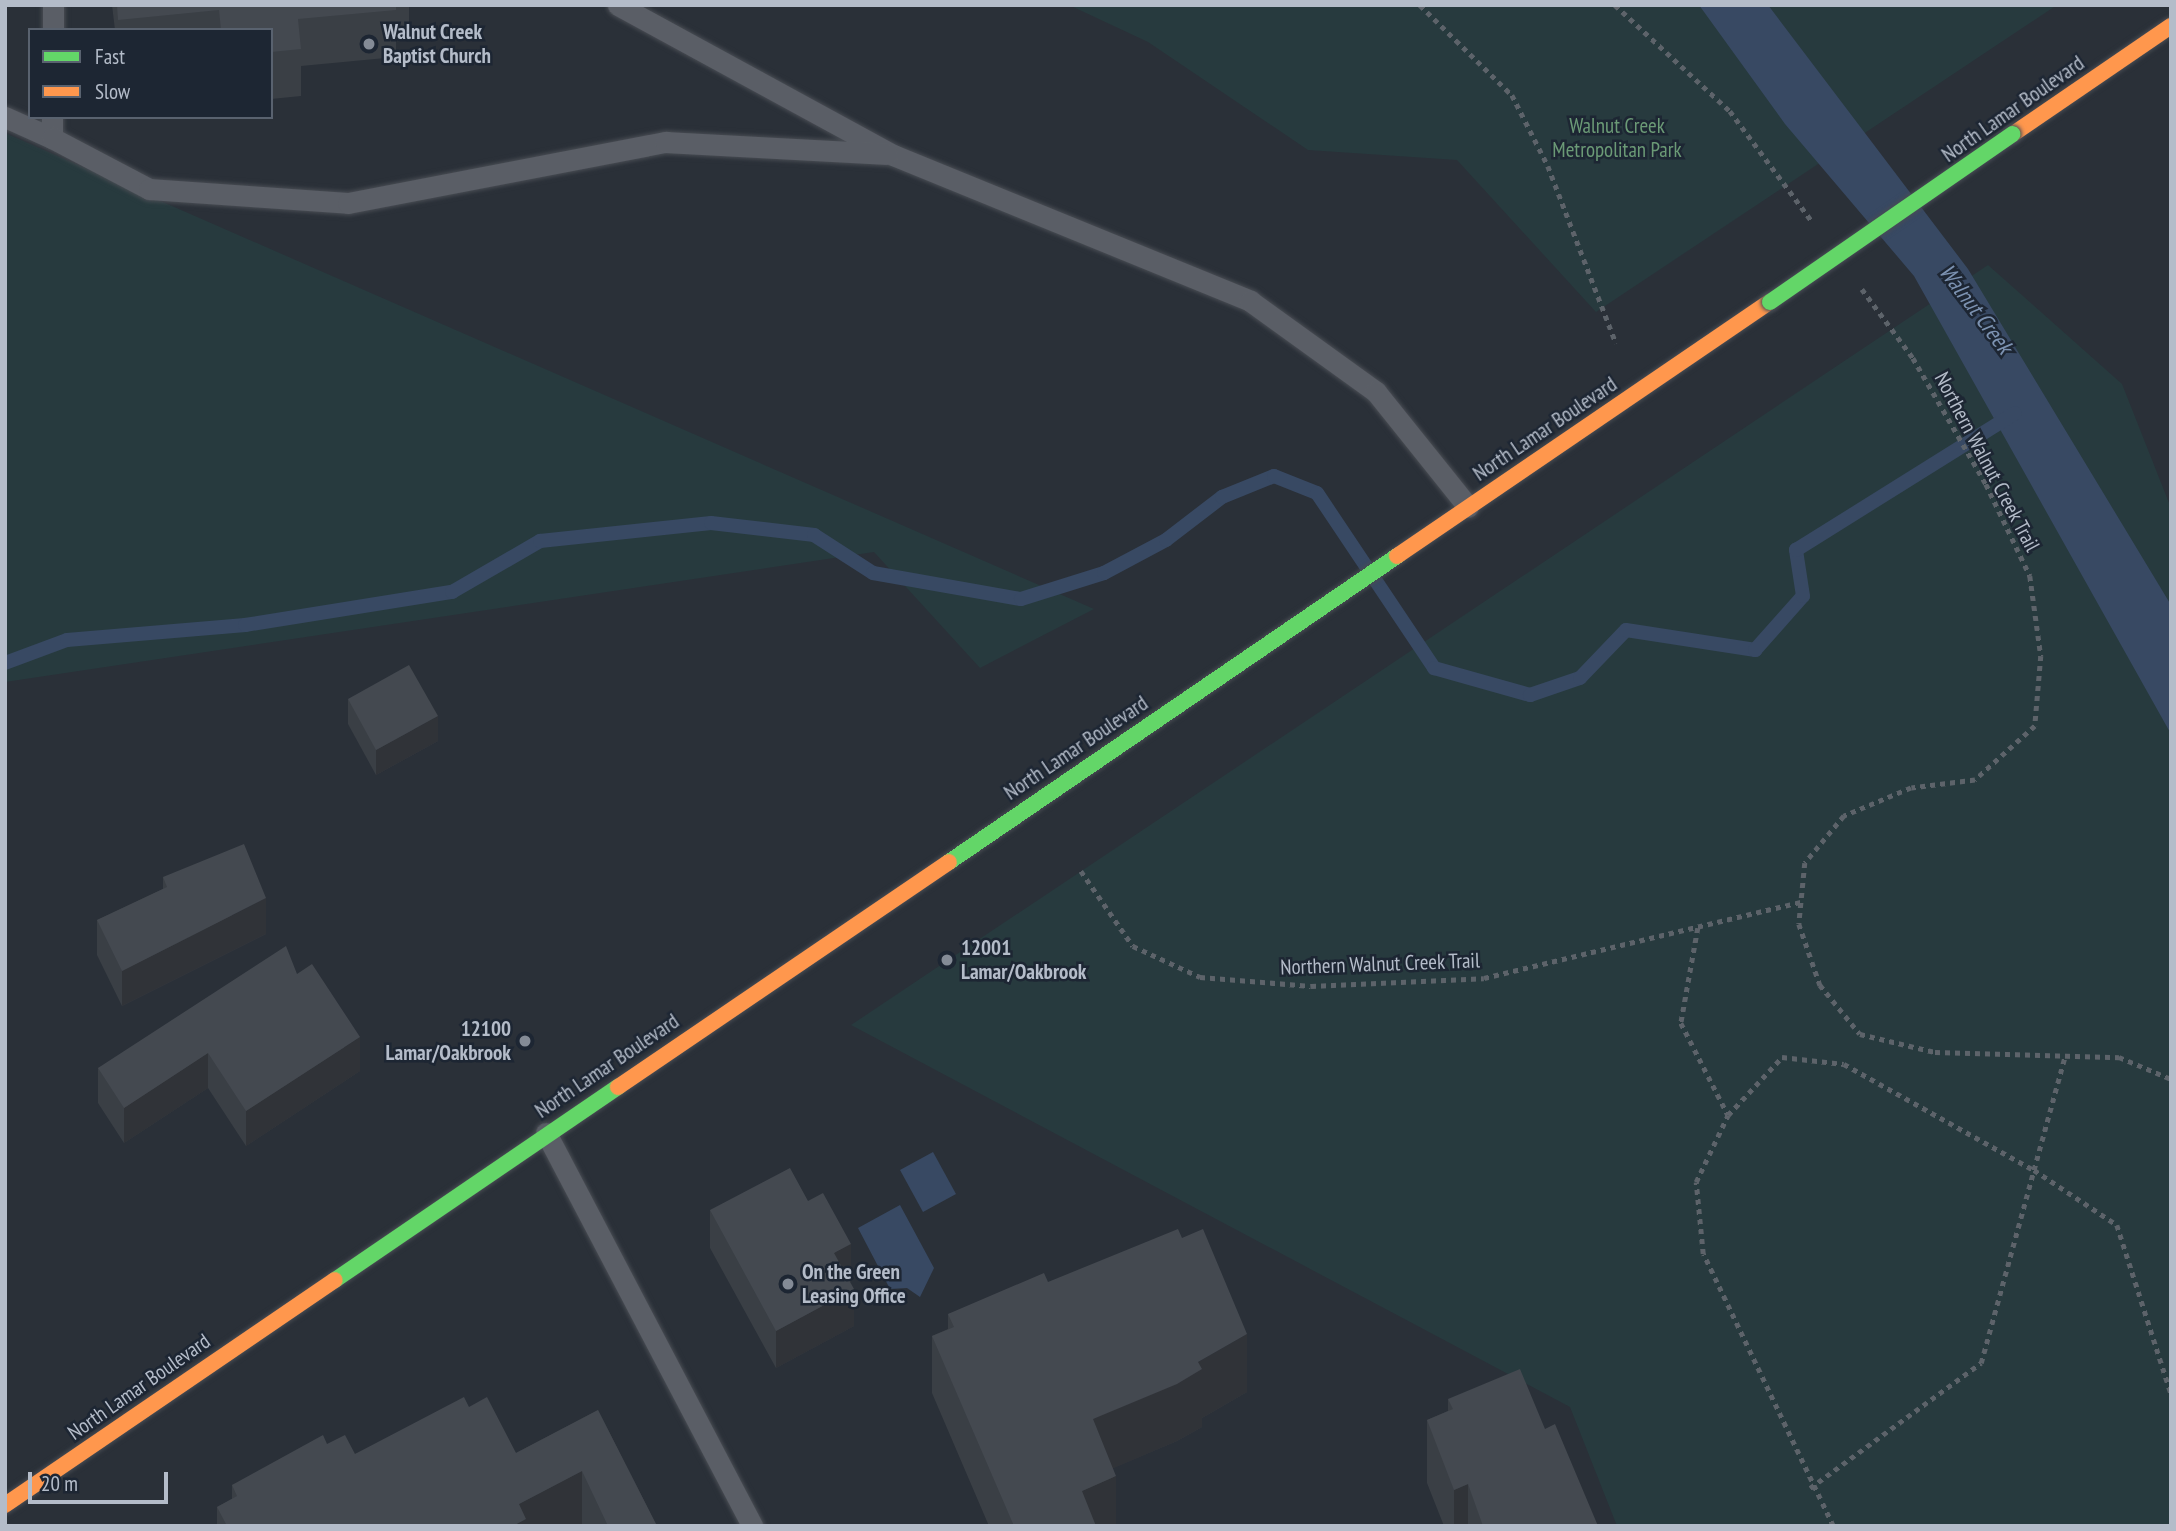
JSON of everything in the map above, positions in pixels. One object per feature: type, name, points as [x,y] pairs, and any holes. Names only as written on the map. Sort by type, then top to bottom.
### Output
[{"type":"main road","name":"North Lamar Boulevard","points":[[5,1505],[546,1133],[1462,512],[2171,26]]},
{"type":"lane","points":[[53,5],[53,28]]},
{"type":"lane","points":[[618,5],[893,155],[1250,301],[1376,392],[1462,512]]},
{"type":"lane","points":[[5,117],[52,128],[149,189],[348,203],[666,142],[893,155]]},
{"type":"lane","points":[[546,1133],[752,1526]]},
{"type":"path","points":[[1420,5],[1512,95],[1548,166],[1616,343]]},
{"type":"path","points":[[1615,5],[1730,111],[1818,230]]},
{"type":"path","name":"Northern Walnut Creek Trail","points":[[1858,284],[1934,397],[1986,484],[2030,576],[2041,656],[2035,726],[1975,780],[1911,788],[1844,816],[1805,863],[1799,924],[1820,985],[1860,1034],[1935,1052],[2119,1057],[2171,1079]]},
{"type":"path","name":"Northern Walnut Creek Trail","points":[[1082,871],[1133,946],[1200,977],[1311,986],[1483,978],[1801,901]]},
{"type":"path","points":[[1698,928],[1681,1023],[1728,1115]]},
{"type":"path","points":[[1810,1488],[1981,1363],[2065,1056]]},
{"type":"path","points":[[1833,1526],[1810,1488],[1703,1254],[1696,1182],[1728,1115],[1782,1057],[1844,1064],[2034,1170],[2117,1226],[2171,1393]]},
{"type":"green space","name":"Walnut Creek Metropolitan Park","points":[[1069,5],[2057,5],[1596,312],[1457,160],[1308,150],[1148,42]]},
{"type":"green space","points":[[5,133],[1094,609],[980,668],[874,552],[5,682]]},
{"type":"green space","points":[[1988,265],[2122,384],[2171,508],[2171,1526],[1617,1526],[1570,1407],[851,1025]]},
{"type":"water","name":"Walnut Creek","points":[[1699,5],[1768,5],[1968,269],[2171,605],[2171,734],[1914,276],[1785,124]]},
{"type":"water","points":[[933,1152],[956,1194],[923,1212],[900,1170]]},
{"type":"water","points":[[900,1205],[934,1268],[920,1297],[907,1288],[890,1289],[858,1228]]},
{"type":"building","points":[[117,5],[396,5],[396,10],[298,19],[301,49],[273,52],[273,28],[221,28],[219,10],[118,20]]},
{"type":"building","points":[[409,665],[438,716],[376,750],[348,699]]},
{"type":"building","points":[[244,844],[266,898],[122,971],[97,920],[167,887],[163,877]]},
{"type":"building","points":[[286,946],[297,974],[312,964],[360,1037],[246,1111],[208,1053],[124,1108],[98,1068]]},
{"type":"building","name":"On the Green Leasing Office","points":[[790,1168],[808,1201],[823,1193],[851,1244],[834,1253],[854,1289],[776,1331],[710,1210]]},
{"type":"building","points":[[1178,1229],[1182,1238],[1203,1229],[1247,1334],[1198,1362],[1202,1369],[1177,1384],[1093,1419],[1116,1476],[1082,1491],[1096,1526],[1014,1526],[932,1336],[954,1327],[948,1314],[1044,1273],[1048,1282]]},
{"type":"building","points":[[1520,1369],[1545,1429],[1555,1424],[1598,1526],[1483,1526],[1468,1484],[1454,1490],[1427,1420],[1453,1409],[1448,1399]]},
{"type":"building","points":[[464,1397],[469,1407],[487,1397],[516,1453],[598,1410],[657,1526],[608,1526],[582,1471],[519,1504],[526,1519],[513,1526],[227,1526],[217,1507],[237,1496],[232,1485],[323,1435],[327,1444],[345,1435],[355,1454]]},
{"type":"waterway","points":[[5,663],[67,640],[245,625],[452,592],[540,541],[711,523],[814,535],[873,573],[1021,599],[1104,573],[1166,540],[1222,497],[1274,476],[1317,493],[1434,668],[1530,695],[1580,678],[1626,630],[1755,650],[1803,596],[1796,550],[2015,413]]},
{"type":"traffic: fast","points":[[1770,302],[2013,134]]},
{"type":"traffic: fast","points":[[949,862],[1397,556]]},
{"type":"traffic: fast","points":[[335,1280],[618,1087]]},
{"type":"traffic: slow","points":[[2013,134],[2171,26]]},
{"type":"traffic: slow","points":[[1397,556],[1770,302]]},
{"type":"traffic: slow","points":[[618,1087],[949,862]]},
{"type":"traffic: slow","points":[[5,1505],[335,1280]]},
{"type":"place","name":"Walnut Creek Baptist Church","points":[[369,44]]},
{"type":"place","name":"12001 Lamar/Oakbrook","points":[[947,960]]},
{"type":"place","name":"12100 Lamar/Oakbrook","points":[[525,1041]]},
{"type":"place","name":"On the Green Leasing Office","points":[[788,1284]]}]
